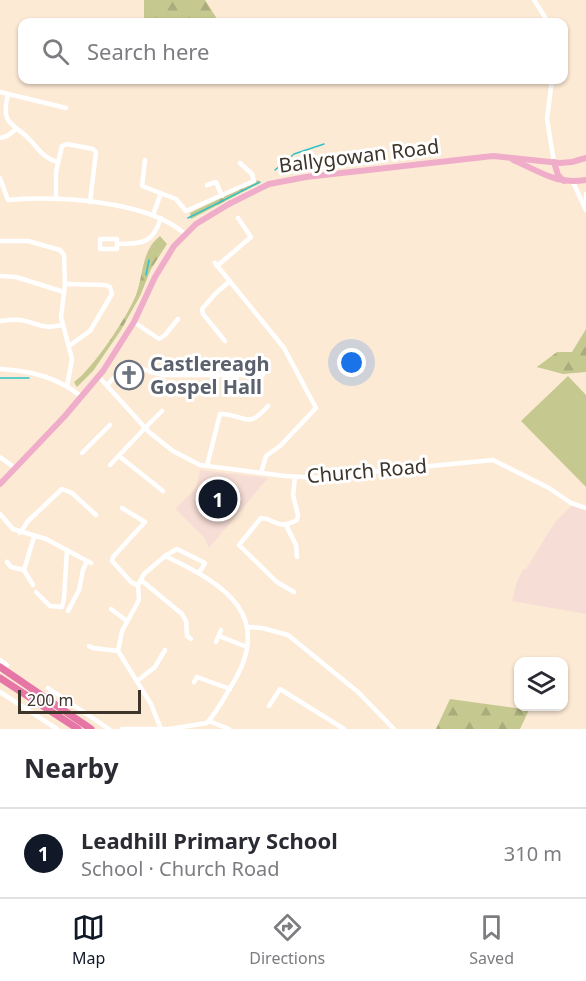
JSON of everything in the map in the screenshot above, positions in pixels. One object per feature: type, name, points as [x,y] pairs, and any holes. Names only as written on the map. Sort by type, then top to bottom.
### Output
[{"type":"highway","points":[[3,666],[67,717],[78,729]]},
{"type":"highway","points":[[2,680],[59,721],[67,717],[97,729]]},
{"type":"highway","points":[[67,717],[90,729]]},
{"type":"main road","name":"Ballygowan Road","points":[[0,484],[99,377],[134,322],[165,258],[185,234],[211,214],[269,184],[304,177],[493,156],[557,162],[572,162],[586,158]]},
{"type":"main road","name":"Ballygowan Road","points":[[504,157],[524,164],[548,177],[573,182],[586,180]]},
{"type":"main road","points":[[557,162],[558,175],[564,181]]},
{"type":"street","points":[[534,0],[545,18]]},
{"type":"street","points":[[551,84],[547,119],[551,151],[557,162]]},
{"type":"street","points":[[0,92],[66,108]]},
{"type":"street","points":[[8,94],[6,115],[9,123],[15,130],[27,136],[43,156],[58,162]]},
{"type":"street","points":[[0,138],[15,130]]},
{"type":"street","points":[[56,198],[58,162],[62,146],[66,144],[93,149],[96,152],[90,202]]},
{"type":"street","points":[[146,160],[142,186],[176,199],[186,211],[254,181],[252,174],[240,162]]},
{"type":"street","points":[[0,177],[8,200],[56,198],[90,202],[153,215],[185,234]]},
{"type":"street","points":[[207,185],[216,182],[222,196]]},
{"type":"street","points":[[573,182],[586,209]]},
{"type":"street","points":[[153,215],[161,193]]},
{"type":"street","points":[[586,194],[586,209]]},
{"type":"street","points":[[117,244],[145,242],[155,233],[161,218]]},
{"type":"street","points":[[238,218],[252,237],[216,264],[284,348],[316,408],[280,446],[266,456],[261,473]]},
{"type":"street","points":[[245,226],[250,222]]},
{"type":"street","points":[[0,241],[22,240],[60,250],[65,258],[61,317],[72,359],[68,386]]},
{"type":"street","points":[[0,276],[16,277],[64,292]]},
{"type":"street","points":[[216,342],[223,339],[203,314],[202,309],[230,281]]},
{"type":"street","points":[[65,284],[105,285],[110,287],[112,294],[90,331],[69,346]]},
{"type":"street","points":[[134,322],[159,339],[178,319]]},
{"type":"street","points":[[0,321],[20,320],[35,326],[50,327],[62,325]]},
{"type":"street","points":[[107,385],[128,363],[157,374],[263,375]]},
{"type":"street","points":[[176,363],[191,373]]},
{"type":"street","points":[[0,369],[35,372],[55,379],[82,397]]},
{"type":"street","name":"Church Road","points":[[99,377],[145,428],[182,457],[207,466],[295,477],[325,478],[489,460],[500,462],[549,488],[571,503],[586,508]]},
{"type":"street","points":[[212,413],[252,420],[257,418],[266,407],[260,404]]},
{"type":"street","points":[[110,465],[162,411]]},
{"type":"street","points":[[207,466],[220,414]]},
{"type":"street","points":[[82,453],[110,424]]},
{"type":"street","points":[[119,456],[163,491]]},
{"type":"street","points":[[0,457],[15,468]]},
{"type":"street","points":[[294,592],[277,582],[237,547],[261,518],[286,525],[298,519],[293,495],[295,477]]},
{"type":"street","points":[[20,532],[28,521],[62,489],[72,493],[96,515]]},
{"type":"street","points":[[122,508],[152,527]]},
{"type":"street","points":[[0,514],[13,529],[46,539],[89,562],[83,570],[79,590],[68,611]]},
{"type":"street","points":[[145,522],[113,557],[112,561],[132,583],[140,583],[182,614],[186,621],[187,636],[191,639]]},
{"type":"street","points":[[286,525],[296,545],[297,557]]},
{"type":"street","points":[[24,570],[34,537]]},
{"type":"street","points":[[161,729],[151,704],[118,651],[127,621],[139,600],[140,583],[153,566],[177,549],[205,563],[199,573]]},
{"type":"street","points":[[36,592],[50,606],[62,607],[67,550]]},
{"type":"street","points":[[122,729],[169,729],[209,721],[243,666],[248,627],[246,618],[232,597],[199,573],[165,556]]},
{"type":"street","points":[[7,562],[11,567],[24,570],[33,585]]},
{"type":"street","points":[[111,609],[127,621]]},
{"type":"street","points":[[248,627],[288,635],[358,692],[394,729]]},
{"type":"street","points":[[216,642],[220,633],[247,647]]},
{"type":"street","points":[[89,646],[118,651]]},
{"type":"street","points":[[136,681],[150,673],[165,650]]},
{"type":"street","points":[[0,660],[3,666]]},
{"type":"street","points":[[197,677],[230,689]]},
{"type":"street","points":[[48,688],[109,729]]},
{"type":"street","points":[[269,706],[280,689],[344,729]]},
{"type":"street","points":[[0,692],[57,729]]},
{"type":"street","points":[[209,721],[229,729]]},
{"type":"shaded area","points":[[200,470],[268,478],[209,548],[204,537],[175,509],[196,488]]},
{"type":"shaded area","points":[[572,505],[586,510],[586,614],[512,601],[523,569],[526,569],[555,522]]},
{"type":"green space","points":[[144,0],[205,0],[216,18],[144,18]]},
{"type":"green space","points":[[258,180],[260,183],[191,219],[190,213]]},
{"type":"green space","points":[[160,236],[167,244],[151,269],[140,296],[121,330],[93,371],[77,387],[74,382],[99,355],[125,316],[139,287],[149,249]]},
{"type":"green space","points":[[586,329],[586,372],[563,374],[537,367],[557,352],[572,352]]},
{"type":"green space","points":[[568,376],[586,395],[586,487],[521,421]]},
{"type":"green space","points":[[450,699],[514,708],[514,711],[529,711],[520,729],[436,729]]},
{"type":"waterway","points":[[275,170],[294,154],[324,144]]},
{"type":"waterway","points":[[188,218],[260,182]]},
{"type":"waterway","points":[[146,275],[149,260]]},
{"type":"waterway","points":[[0,378],[29,378]]},
{"type":"place","name":"Castlereagh Gospel Hall","points":[[129,375]]},
{"type":"place","name":"Leadhill Primary School","points":[[218,499]]}]
